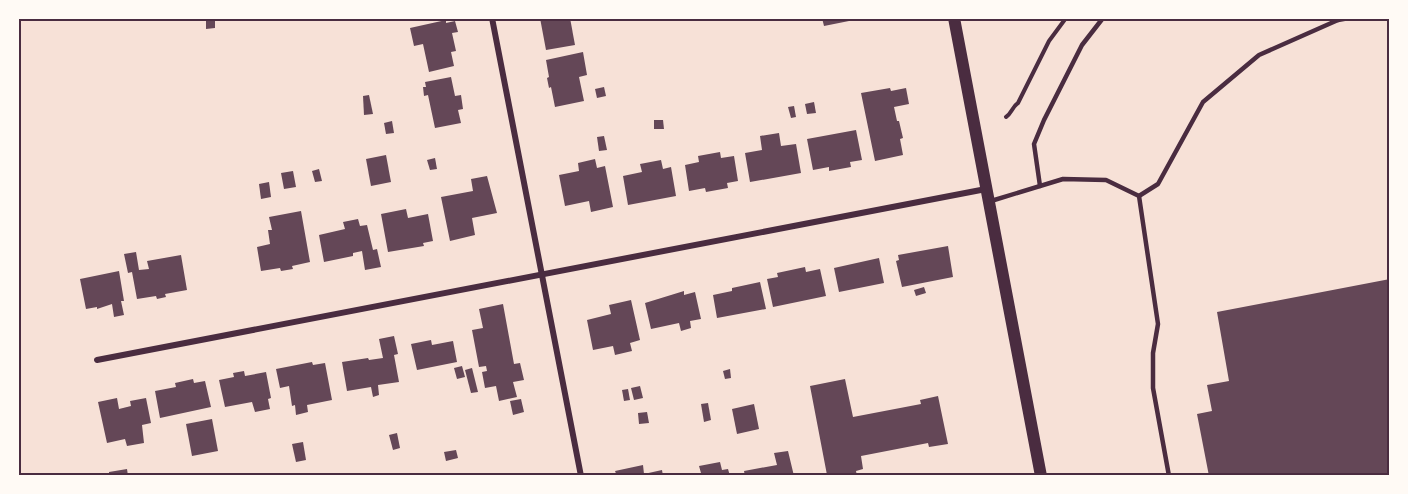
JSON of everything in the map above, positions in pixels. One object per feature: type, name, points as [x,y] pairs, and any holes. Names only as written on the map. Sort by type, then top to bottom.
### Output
[{"type":"main road","points":[[954,18],[1041,476]]},
{"type":"street","points":[[492,18],[581,476]]},
{"type":"street","points":[[97,360],[541,273],[988,195]]},
{"type":"lane","points":[[1040,186],[1034,144],[1083,45],[1103,18]]},
{"type":"lane","points":[[1139,196],[1158,184],[1203,102],[1258,55],[1338,19],[1349,18]]},
{"type":"lane","points":[[988,195],[1040,186],[1063,179],[1106,180],[1139,196]]},
{"type":"lane","points":[[1139,196],[1158,324],[1153,353],[1153,388],[1169,476]]},
{"type":"path","points":[[1006,117],[1018,103],[1049,41],[1066,18]]},
{"type":"building","points":[[540,18],[570,18],[575,45],[546,50]]},
{"type":"building","points":[[822,18],[859,18],[859,19],[824,26]]},
{"type":"building","points":[[446,20],[446,23],[455,21],[458,32],[452,33],[456,51],[451,52],[454,66],[429,72],[423,44],[414,46],[410,28]]},
{"type":"building","points":[[206,21],[215,21],[215,28],[206,29]]},
{"type":"building","points":[[583,52],[587,75],[579,77],[584,101],[555,107],[547,78],[549,77],[546,60]]},
{"type":"building","points":[[451,77],[455,96],[461,95],[463,109],[458,110],[461,123],[435,128],[428,95],[424,96],[423,87],[426,87],[425,82]]},
{"type":"building","points":[[604,87],[606,96],[597,98],[595,89]]},
{"type":"building","points":[[890,88],[891,91],[906,88],[909,104],[894,107],[903,138],[900,139],[903,155],[875,161],[861,93]]},
{"type":"building","points":[[369,95],[373,114],[364,115],[363,96]]},
{"type":"building","points":[[814,102],[816,113],[807,114],[805,104]]},
{"type":"building","points":[[794,106],[796,117],[791,118],[788,107]]},
{"type":"building","points":[[654,120],[663,120],[664,129],[654,129]]},
{"type":"building","points":[[392,121],[394,133],[386,134],[384,123]]},
{"type":"building","points":[[856,130],[862,160],[850,162],[851,167],[829,171],[829,167],[813,170],[807,139]]},
{"type":"building","points":[[779,133],[781,146],[796,144],[801,173],[750,182],[745,153],[762,150],[760,136]]},
{"type":"building","points":[[604,136],[607,150],[599,151],[597,137]]},
{"type":"building","points":[[720,152],[721,158],[734,156],[738,181],[727,183],[728,188],[706,192],[705,188],[689,191],[685,165],[699,162],[698,156]]},
{"type":"building","points":[[386,155],[391,182],[371,186],[366,159]]},
{"type":"building","points":[[435,158],[437,169],[430,170],[427,160]]},
{"type":"building","points":[[595,159],[597,168],[605,166],[613,207],[591,212],[589,201],[565,206],[559,175],[579,171],[578,163]]},
{"type":"building","points":[[661,160],[663,169],[671,167],[676,196],[628,205],[623,176],[642,172],[640,164]]},
{"type":"building","points":[[319,169],[322,181],[315,182],[312,171]]},
{"type":"building","points":[[293,171],[296,187],[284,189],[281,173]]},
{"type":"building","points":[[487,176],[497,213],[472,218],[475,235],[450,241],[441,197],[473,191],[471,179]]},
{"type":"building","points":[[269,182],[271,197],[261,199],[259,184]]},
{"type":"building","points":[[406,209],[408,218],[428,214],[433,241],[423,243],[424,246],[388,252],[381,214]]},
{"type":"building","points":[[301,211],[310,262],[292,266],[293,269],[281,271],[280,268],[261,271],[257,247],[270,244],[268,230],[272,230],[269,217]]},
{"type":"building","points":[[358,219],[360,226],[367,225],[373,250],[377,249],[381,267],[365,270],[362,251],[353,253],[353,256],[324,262],[319,235],[345,229],[343,222]]},
{"type":"building","points":[[948,246],[953,277],[902,287],[896,261],[899,260],[898,255]]},
{"type":"building","points":[[136,252],[139,270],[149,269],[147,261],[181,255],[187,290],[165,294],[166,297],[157,299],[156,296],[137,299],[132,272],[128,273],[124,254]]},
{"type":"building","points":[[879,258],[884,283],[839,292],[834,268]]},
{"type":"building","points":[[805,267],[806,272],[820,269],[826,296],[773,307],[767,279],[778,277],[777,273]]},
{"type":"building","points":[[119,271],[124,315],[114,317],[112,304],[97,309],[97,307],[86,309],[80,279]]},
{"type":"building","points":[[1390,279],[1390,476],[1209,476],[1197,414],[1212,411],[1207,385],[1229,381],[1217,312]]},
{"type":"building","points":[[760,282],[766,309],[717,318],[713,295]]},
{"type":"building","points":[[924,287],[926,293],[916,296],[914,290]]},
{"type":"building","points":[[684,291],[684,295],[695,292],[701,319],[690,321],[691,328],[681,331],[679,323],[651,329],[645,303]]},
{"type":"building","points":[[631,300],[640,340],[630,343],[632,351],[615,355],[613,346],[593,350],[587,320],[611,314],[609,305]]},
{"type":"building","points":[[503,304],[514,364],[520,363],[524,380],[513,382],[517,397],[499,401],[496,386],[485,388],[482,372],[487,371],[486,366],[479,367],[472,330],[483,328],[479,309]]},
{"type":"building","points":[[394,336],[398,354],[394,355],[399,382],[378,385],[379,395],[373,397],[371,387],[347,391],[342,362],[383,358],[379,339]]},
{"type":"building","points":[[431,340],[432,345],[453,341],[457,362],[417,370],[411,344]]},
{"type":"building","points":[[312,362],[313,365],[325,363],[332,400],[307,405],[308,412],[296,415],[289,386],[280,388],[276,369]]},
{"type":"building","points":[[462,366],[465,377],[457,379],[454,368]]},
{"type":"building","points":[[472,368],[478,392],[471,393],[465,370]]},
{"type":"building","points":[[730,369],[731,378],[725,379],[723,371]]},
{"type":"building","points":[[244,371],[245,376],[266,372],[271,398],[268,399],[270,409],[255,412],[252,402],[225,407],[219,380],[234,377],[233,373]]},
{"type":"building","points":[[193,379],[194,383],[205,381],[211,407],[160,418],[155,391],[176,387],[175,383]]},
{"type":"building","points":[[845,379],[853,417],[921,404],[920,400],[938,396],[948,444],[929,447],[928,443],[861,456],[863,469],[856,471],[857,476],[827,475],[810,386]]},
{"type":"building","points":[[640,386],[643,398],[634,400],[631,388]]},
{"type":"building","points":[[628,389],[630,400],[624,401],[622,390]]},
{"type":"building","points":[[117,398],[119,409],[131,406],[130,401],[146,398],[151,423],[142,425],[144,443],[127,446],[125,439],[107,443],[98,402]]},
{"type":"building","points":[[521,399],[524,412],[513,415],[510,401]]},
{"type":"building","points":[[708,403],[711,420],[704,422],[701,404]]},
{"type":"building","points":[[754,404],[759,429],[737,434],[732,409]]},
{"type":"building","points":[[647,412],[649,423],[639,424],[638,413]]},
{"type":"building","points":[[212,419],[218,451],[192,456],[186,424]]},
{"type":"building","points":[[397,433],[400,448],[393,450],[389,435]]},
{"type":"building","points":[[303,442],[306,460],[296,462],[292,444]]},
{"type":"building","points":[[456,450],[458,458],[446,461],[444,452]]},
{"type":"building","points":[[788,451],[794,476],[745,476],[744,471],[777,465],[774,453]]},
{"type":"building","points":[[720,462],[722,470],[728,469],[730,476],[689,476],[701,473],[699,466]]},
{"type":"building","points":[[643,465],[644,474],[662,470],[663,476],[617,476],[615,471]]},
{"type":"building","points":[[127,469],[128,476],[109,476],[109,472]]}]
